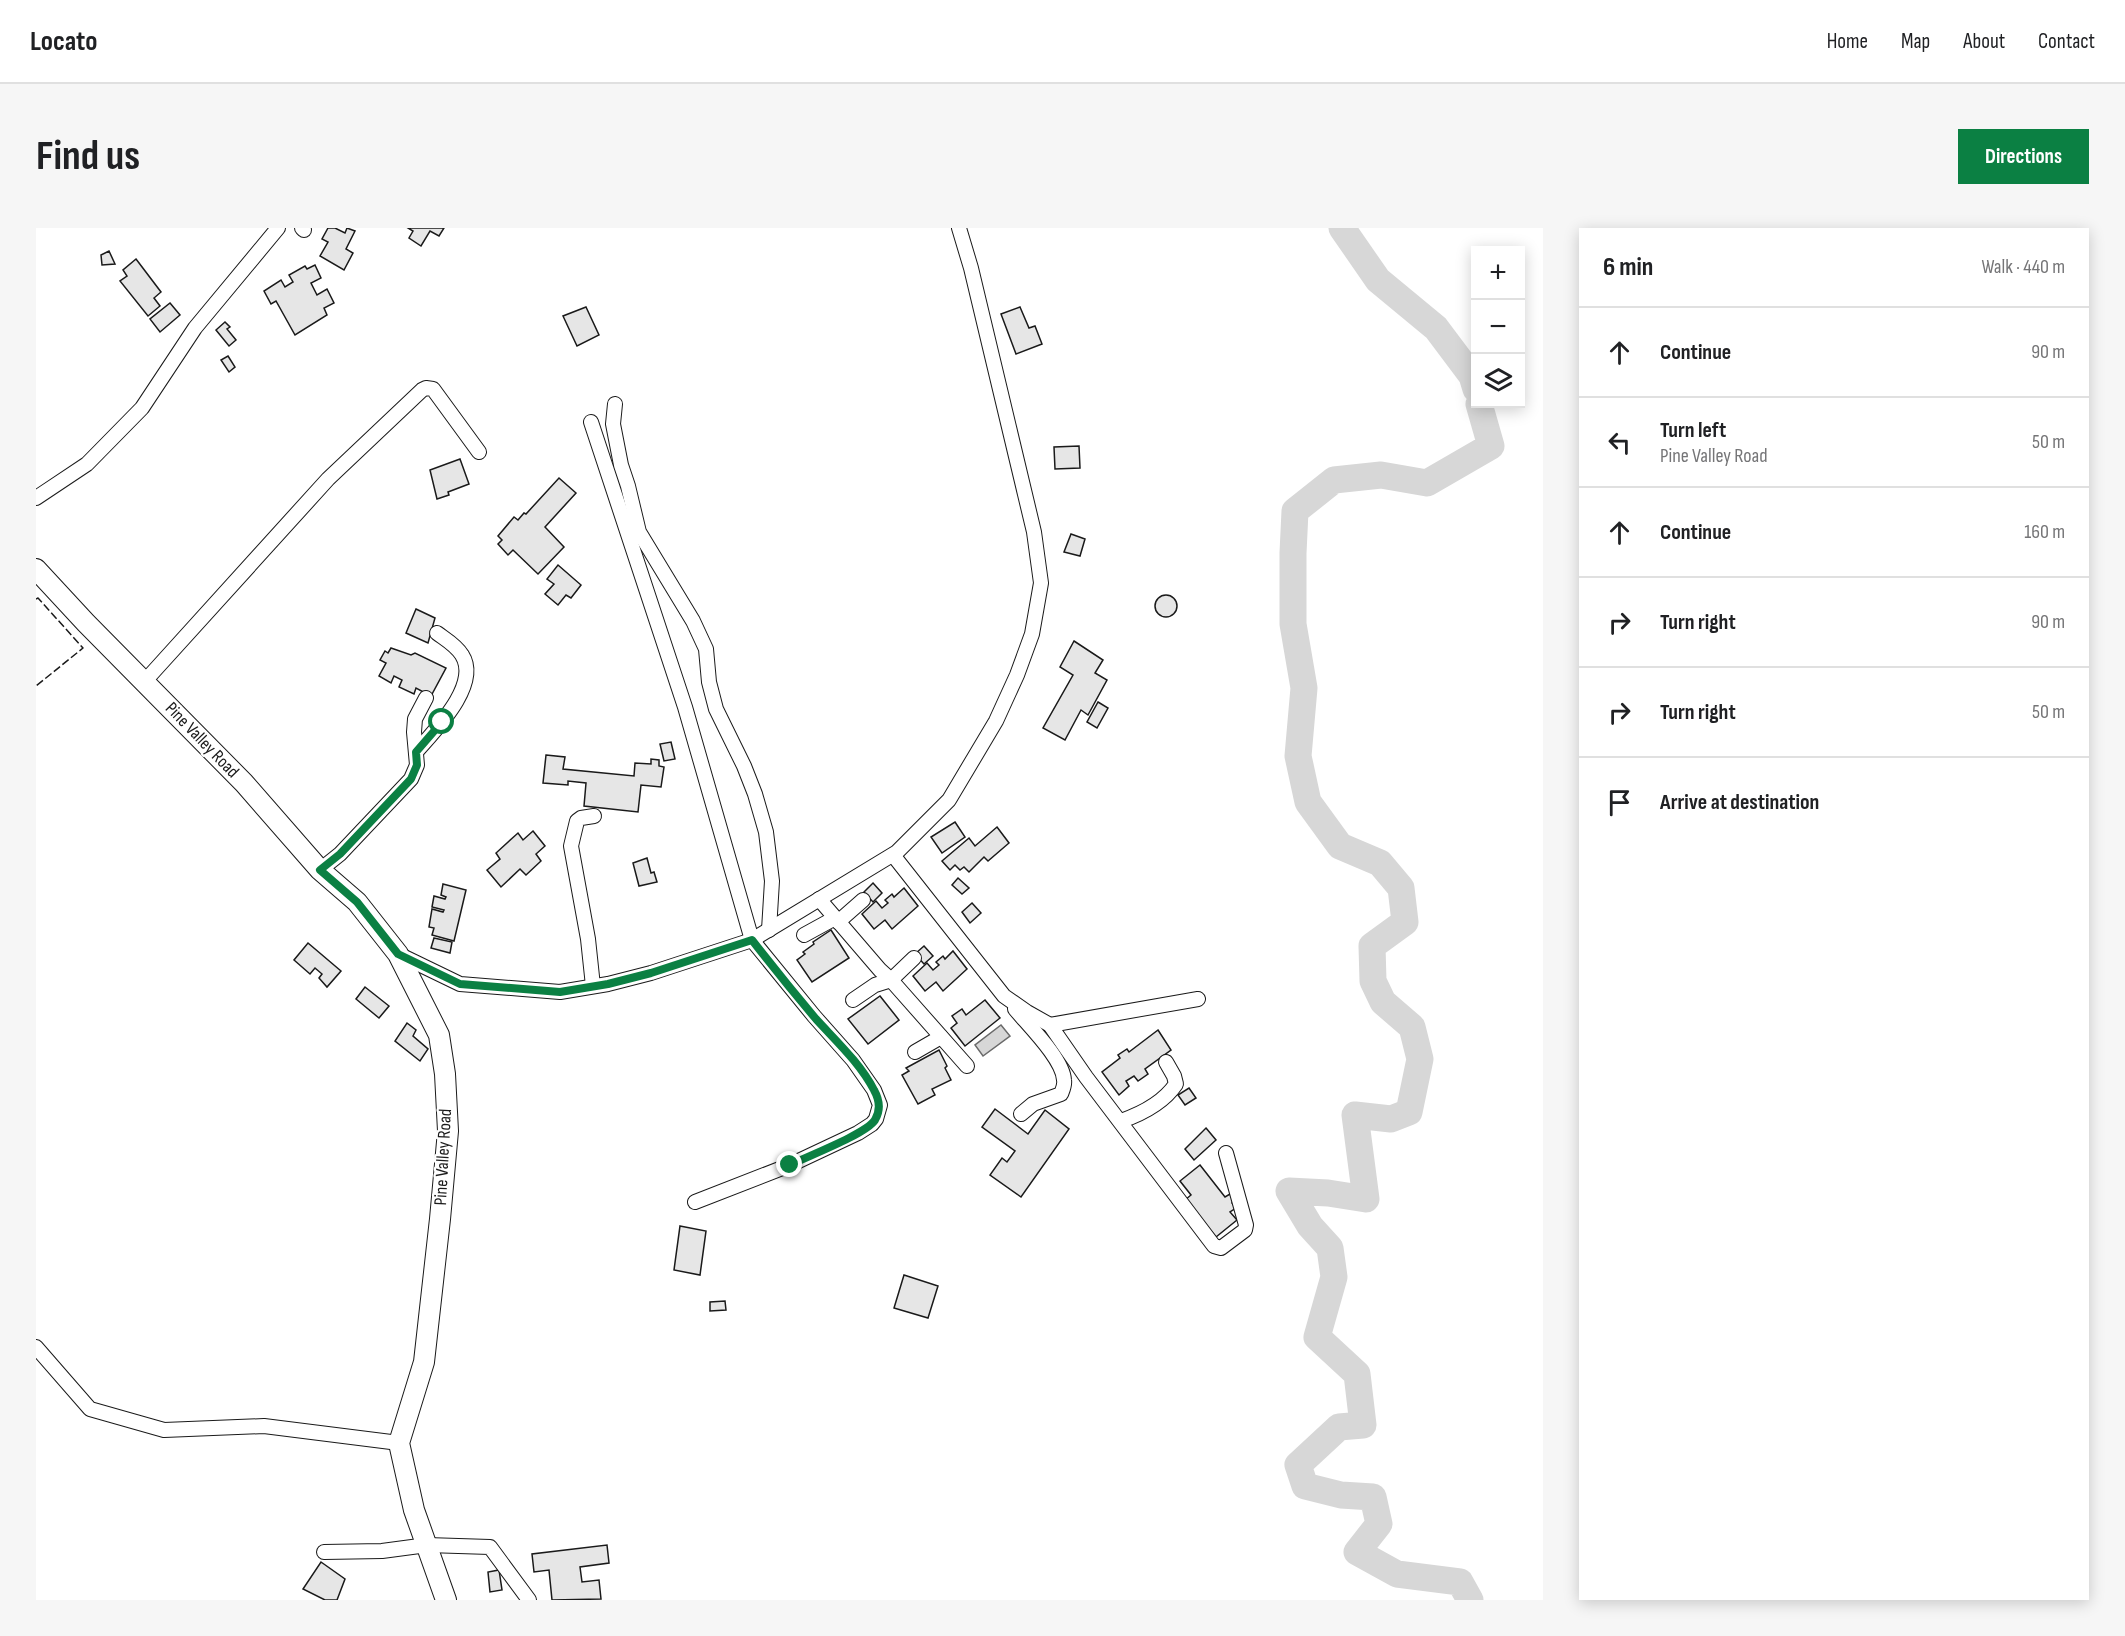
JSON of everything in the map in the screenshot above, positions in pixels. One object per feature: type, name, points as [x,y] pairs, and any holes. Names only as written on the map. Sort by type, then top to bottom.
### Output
[{"type":"main road","name":"Pine Valley Road","points":[[36,569],[244,783],[320,870],[357,902],[398,954],[439,1035],[445,1074],[448,1131],[424,1362],[399,1443],[414,1510],[446,1600]]},
{"type":"street","points":[[36,498],[87,464],[142,408],[195,328],[278,228]]},
{"type":"street","points":[[398,954],[460,984],[560,992],[651,973],[752,940],[893,855],[949,800],[996,721],[1032,634],[1041,583],[1034,532],[971,268],[959,228]]},
{"type":"street","points":[[144,681],[328,479],[422,390],[432,389],[479,452]]},
{"type":"street","points":[[615,404],[613,424],[621,465],[639,532],[693,621],[706,649],[709,682],[716,709],[744,766],[766,832],[772,881],[769,930]]},
{"type":"street","points":[[591,422],[685,707],[752,940],[864,1075],[880,1105],[872,1124],[858,1133],[790,1165],[695,1202]]},
{"type":"street","points":[[416,752],[459,698],[465,679],[465,662],[461,654],[437,633]]},
{"type":"street","points":[[320,870],[340,854],[411,779],[417,765],[415,719],[426,698]]},
{"type":"street","points":[[593,986],[588,939],[571,846],[577,821],[594,816]]},
{"type":"street","points":[[893,855],[1055,1058],[1063,1073],[1065,1084],[1061,1094],[1032,1104],[1021,1114]]},
{"type":"street","points":[[819,899],[967,1066]]},
{"type":"street","points":[[804,935],[836,920],[863,900]]},
{"type":"street","points":[[853,1000],[875,986],[891,980],[914,958]]},
{"type":"street","points":[[1004,996],[1026,1012],[1050,1024],[1086,1077],[1189,1215],[1214,1246],[1221,1248],[1245,1230],[1246,1225],[1226,1153]]},
{"type":"street","points":[[1050,1024],[1198,999]]},
{"type":"street","points":[[915,1052],[941,1037]]},
{"type":"street","points":[[1121,1121],[1141,1113],[1170,1093],[1176,1084],[1166,1062]]},
{"type":"street","points":[[36,1347],[90,1409],[164,1430],[264,1426],[399,1443]]},
{"type":"street","points":[[324,1552],[382,1551],[453,1544],[489,1547],[508,1569],[529,1600]]},
{"type":"shaded area","points":[[1001,1025],[1010,1036],[983,1056],[975,1045]]},
{"type":"building","points":[[328,228],[335,228],[345,233],[347,228],[355,231],[346,249],[353,253],[344,270],[320,256],[328,242],[322,239]]},
{"type":"building","points":[[408,228],[444,228],[439,236],[430,231],[421,246],[409,238],[413,231]]},
{"type":"building","points":[[109,251],[115,264],[102,265],[101,255]]},
{"type":"building","points":[[136,259],[161,292],[154,298],[160,306],[148,316],[120,281],[127,276],[123,270]]},
{"type":"building","points":[[315,265],[321,278],[311,283],[317,295],[327,289],[334,303],[324,308],[327,315],[295,335],[276,301],[271,304],[264,291],[281,280],[285,287],[293,282],[289,275],[305,266],[307,269]]},
{"type":"building","points":[[170,303],[180,315],[160,332],[150,319]]},
{"type":"building","points":[[586,307],[599,335],[577,346],[563,316]]},
{"type":"building","points":[[1020,307],[1029,328],[1035,326],[1042,344],[1016,354],[1001,314]]},
{"type":"building","points":[[225,322],[230,327],[227,329],[236,340],[229,346],[216,330]]},
{"type":"building","points":[[228,356],[235,367],[229,372],[221,360]]},
{"type":"building","points":[[1079,446],[1080,468],[1055,469],[1054,447]]},
{"type":"building","points":[[460,459],[469,484],[437,499],[430,470]]},
{"type":"building","points":[[559,478],[576,493],[545,527],[564,547],[538,574],[513,550],[508,555],[498,544],[502,540],[498,536],[514,517],[518,520],[524,513],[526,514]]},
{"type":"building","points":[[1071,534],[1085,539],[1080,556],[1064,552]]},
{"type":"building","points":[[558,565],[581,585],[571,598],[566,595],[558,605],[545,594],[554,584],[547,579]]},
{"type":"building","points":[[1162,595],[1170,595],[1177,602],[1177,610],[1170,617],[1162,617],[1155,610],[1155,602]]},
{"type":"building","points":[[416,609],[435,618],[428,643],[406,633]]},
{"type":"building","points":[[1074,641],[1103,660],[1095,673],[1107,680],[1088,715],[1081,710],[1065,740],[1043,728],[1073,675],[1060,667]]},
{"type":"building","points":[[391,648],[411,655],[415,653],[446,668],[431,696],[416,688],[414,694],[399,687],[402,680],[394,676],[391,683],[379,676],[386,663],[380,660],[385,651],[388,653]]},
{"type":"building","points":[[1098,702],[1108,708],[1097,728],[1087,722]]},
{"type":"building","points":[[671,742],[675,759],[664,761],[660,744]]},
{"type":"building","points":[[546,755],[565,757],[563,769],[634,776],[635,763],[651,764],[651,759],[659,760],[659,766],[664,767],[661,787],[641,785],[638,812],[584,806],[586,783],[568,781],[568,785],[543,783]]},
{"type":"building","points":[[955,822],[965,837],[942,853],[931,837]]},
{"type":"building","points":[[997,827],[1009,843],[988,861],[984,857],[969,872],[964,867],[960,870],[955,865],[950,870],[942,861],[969,838],[975,846]]},
{"type":"building","points":[[533,831],[545,846],[536,854],[541,861],[526,875],[520,869],[501,887],[487,870],[500,859],[496,853],[518,833],[523,840]]},
{"type":"building","points":[[647,858],[651,873],[654,872],[657,882],[639,886],[633,863]]},
{"type":"building","points":[[958,878],[969,888],[962,894],[952,885]]},
{"type":"building","points":[[873,883],[882,893],[873,902],[864,892]]},
{"type":"building","points":[[443,884],[466,890],[454,941],[432,935],[434,928],[429,927],[432,909],[443,912],[444,910],[432,907],[434,896],[445,899],[446,897],[441,895]]},
{"type":"building","points":[[904,888],[918,906],[892,929],[885,920],[874,929],[862,914],[876,901],[882,908],[888,903],[885,900],[892,894],[894,897]]},
{"type":"building","points":[[972,903],[981,913],[970,923],[962,912]]},
{"type":"building","points":[[831,930],[849,958],[812,982],[797,960],[814,944],[813,942]]},
{"type":"building","points":[[434,938],[452,942],[450,953],[431,948]]},
{"type":"building","points":[[308,943],[341,971],[327,987],[319,978],[322,974],[315,968],[310,974],[294,960]]},
{"type":"building","points":[[924,946],[933,956],[924,964],[915,954]]},
{"type":"building","points":[[953,951],[967,969],[943,991],[936,982],[925,991],[913,976],[927,963],[933,970],[939,965],[936,962],[943,956],[945,959]]},
{"type":"building","points":[[365,987],[389,1006],[379,1018],[356,999]]},
{"type":"building","points":[[880,996],[899,1020],[868,1044],[848,1019]]},
{"type":"building","points":[[985,1000],[1000,1018],[965,1046],[951,1028],[957,1023],[952,1016],[962,1009],[966,1015]]},
{"type":"building","points":[[407,1023],[416,1030],[413,1036],[428,1049],[420,1061],[395,1041]]},
{"type":"building","points":[[1158,1030],[1171,1050],[1145,1069],[1148,1074],[1138,1081],[1134,1076],[1126,1081],[1129,1086],[1119,1095],[1102,1072],[1120,1058],[1118,1055],[1127,1049],[1129,1052]]},
{"type":"building","points":[[939,1050],[951,1080],[932,1089],[935,1095],[918,1104],[902,1075],[909,1071],[906,1068]]},
{"type":"building","points":[[1189,1088],[1196,1098],[1185,1105],[1178,1095]]},
{"type":"building","points":[[995,1109],[1028,1134],[1045,1110],[1069,1129],[1021,1197],[990,1175],[1002,1158],[1007,1162],[1015,1151],[982,1127]]},
{"type":"building","points":[[1206,1128],[1216,1140],[1194,1160],[1185,1149]]},
{"type":"building","points":[[1200,1165],[1225,1197],[1230,1194],[1235,1201],[1232,1203],[1236,1208],[1230,1212],[1237,1220],[1216,1237],[1185,1200],[1191,1195],[1180,1181]]},
{"type":"building","points":[[680,1226],[706,1231],[700,1275],[674,1270]]},
{"type":"building","points":[[904,1275],[938,1286],[928,1318],[894,1308]]},
{"type":"building","points":[[725,1301],[726,1310],[710,1311],[710,1302]]},
{"type":"building","points":[[607,1545],[609,1563],[580,1567],[582,1582],[599,1580],[601,1599],[552,1600],[549,1570],[534,1572],[532,1554]]},
{"type":"building","points":[[321,1562],[345,1579],[337,1600],[325,1600],[303,1589]]},
{"type":"building","points":[[499,1570],[502,1590],[490,1592],[488,1572]]},
{"type":"waterway","points":[[1342,228],[1378,280],[1436,328],[1471,375]]},
{"type":"waterway","points":[[1470,1600],[1460,1582],[1397,1574],[1357,1552],[1379,1524],[1373,1497],[1341,1495],[1305,1486],[1298,1465],[1339,1427],[1363,1425],[1357,1374],[1317,1337],[1334,1277],[1330,1248],[1310,1226],[1289,1191],[1328,1193],[1366,1199],[1355,1115],[1391,1119],[1409,1112],[1420,1059],[1412,1027],[1383,1002],[1373,981],[1372,946],[1405,922],[1401,888],[1380,863],[1340,846],[1308,802],[1298,756],[1304,688],[1293,624],[1293,553],[1295,511],[1334,480],[1381,475],[1427,483],[1491,446],[1480,408]]},
{"type":"fence","points":[[36,599],[38,598],[83,648],[36,686]]},
{"type":"route","points":[[442,722],[416,752],[417,765],[411,779],[340,854],[320,870],[357,902],[398,954],[460,984],[560,992],[608,984],[651,973],[752,940],[853,1060],[874,1090],[880,1105],[872,1124],[790,1165]]}]
